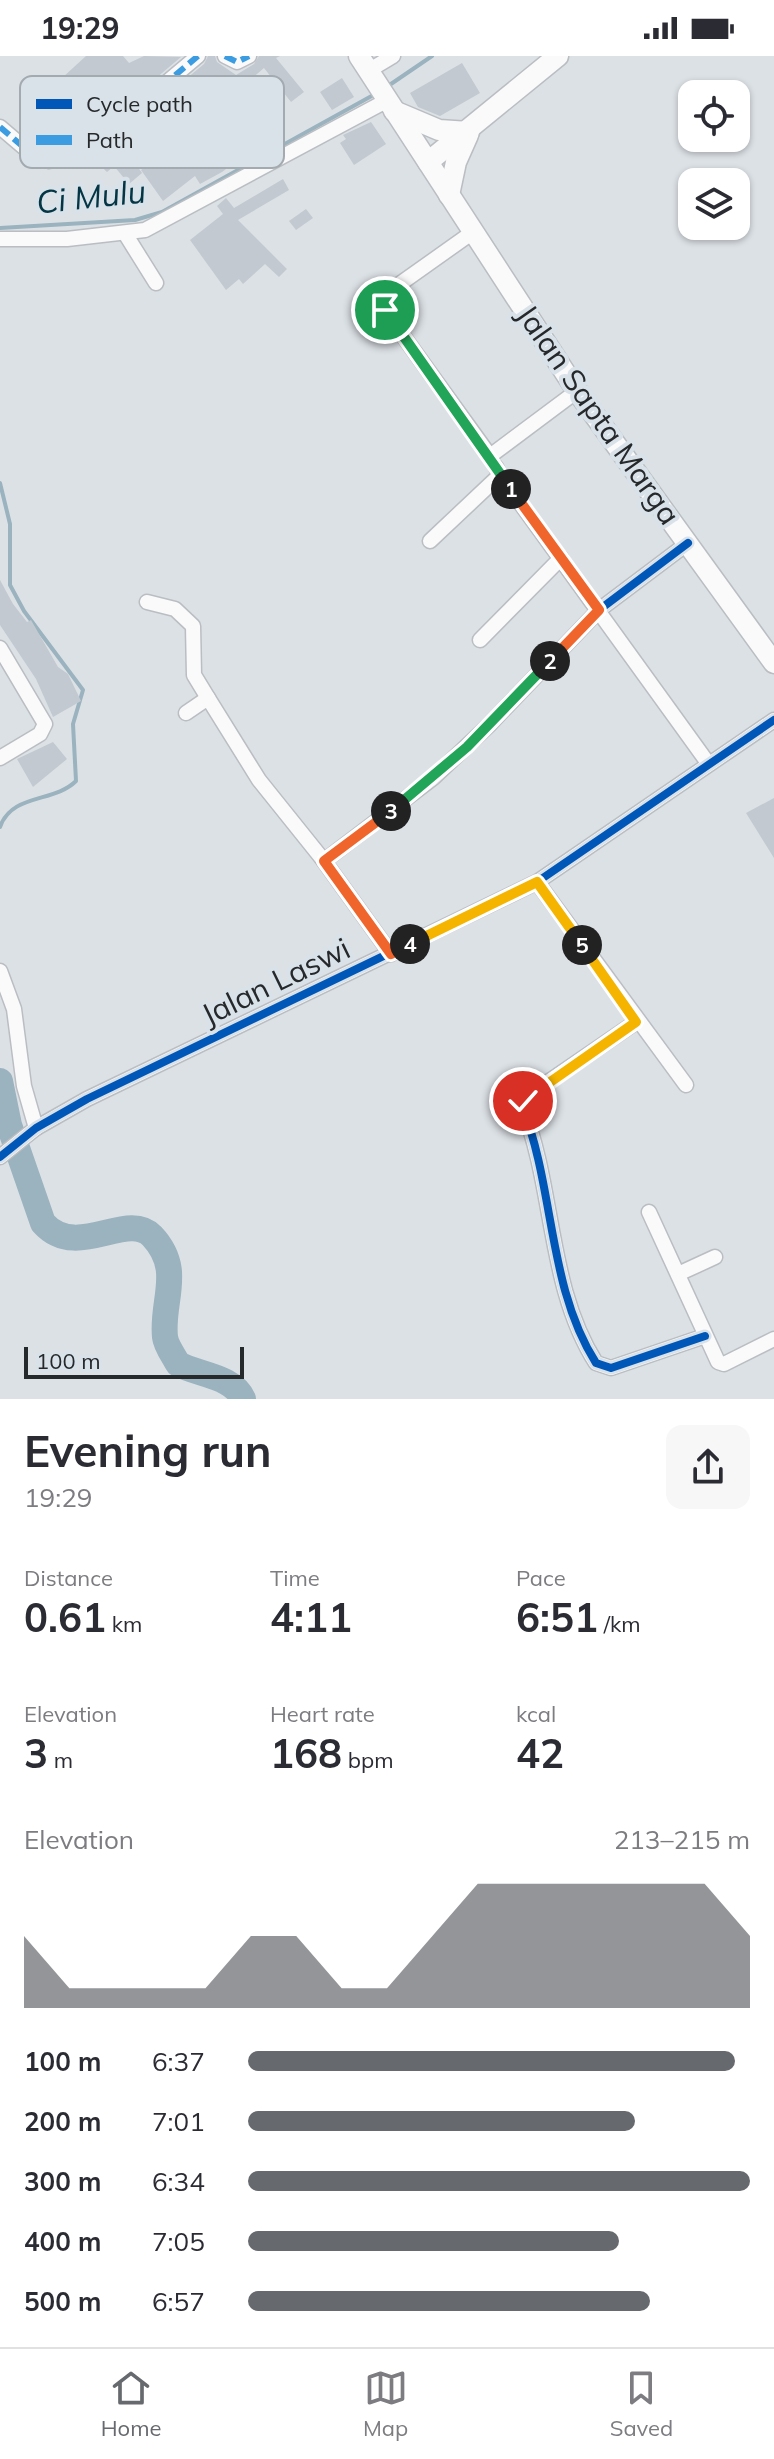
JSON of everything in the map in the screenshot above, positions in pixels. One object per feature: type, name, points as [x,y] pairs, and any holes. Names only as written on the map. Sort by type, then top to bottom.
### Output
[{"type":"main road","points":[[428,162],[469,132],[558,56]]},
{"type":"main road","name":"Jalan Sapta Marga","points":[[365,67],[577,391],[770,650]]},
{"type":"main road","points":[[387,103],[439,130],[469,132]]},
{"type":"main road","points":[[449,195],[456,162],[469,132]]},
{"type":"street","points":[[174,76],[198,56]]},
{"type":"street","points":[[225,56],[237,62],[249,56]]},
{"type":"street","points":[[365,67],[393,56]]},
{"type":"street","points":[[284,158],[387,103]]},
{"type":"street","points":[[0,127],[20,144]]},
{"type":"street","points":[[0,239],[126,235],[167,221],[266,168]]},
{"type":"street","points":[[473,232],[387,293],[383,301],[388,315],[708,763]]},
{"type":"street","points":[[126,235],[156,283]]},
{"type":"street","points":[[490,456],[577,391]]},
{"type":"street","points":[[430,541],[500,475]]},
{"type":"street","points":[[324,861],[401,804],[460,753],[599,610],[688,543]]},
{"type":"street","points":[[480,640],[561,558]]},
{"type":"street","points":[[147,602],[175,609],[193,626],[194,675],[259,780],[324,861],[391,954]]},
{"type":"street","points":[[0,648],[45,721],[40,734],[0,758]]},
{"type":"street","points":[[186,713],[208,698]]},
{"type":"street","name":"Jalan Laswi","points":[[2,1155],[87,1099],[537,882],[774,720]]},
{"type":"street","points":[[537,882],[636,1022],[686,1085]]},
{"type":"street","points":[[0,971],[14,1009],[33,1132]]},
{"type":"street","points":[[636,1022],[529,1095],[522,1106],[538,1152],[553,1244],[569,1301],[596,1363],[611,1368],[705,1336]]},
{"type":"street","points":[[649,1212],[716,1360],[724,1364],[774,1339]]},
{"type":"street","points":[[678,1274],[715,1257]]},
{"type":"building","points":[[86,56],[123,56],[129,63],[144,56],[181,57],[158,76],[64,76]]},
{"type":"building","points":[[208,56],[215,56],[217,62],[236,75],[254,64],[259,56],[280,56],[276,58],[304,92],[291,102],[284,93],[284,76],[270,76],[264,68],[255,76],[190,76],[204,64]]},
{"type":"building","points":[[462,63],[480,93],[440,116],[418,107],[410,93]]},
{"type":"building","points":[[342,78],[354,97],[332,110],[320,92]]},
{"type":"building","points":[[371,122],[386,144],[354,165],[340,143],[346,139],[343,135]]},
{"type":"building","points":[[116,168],[138,168],[142,173],[129,184]]},
{"type":"building","points":[[227,168],[200,184],[195,176],[163,201],[141,170]]},
{"type":"building","points":[[283,179],[289,190],[238,220],[287,269],[279,277],[265,264],[243,284],[239,279],[226,290],[190,240],[223,214],[217,206],[226,198],[234,208]]},
{"type":"building","points":[[306,209],[313,218],[296,230],[289,221]]},
{"type":"building","points":[[0,580],[13,604],[27,622],[31,620],[58,667],[68,674],[81,701],[53,717],[36,679],[0,625]]},
{"type":"building","points":[[53,742],[67,759],[33,787],[17,759]]},
{"type":"building","points":[[774,798],[774,858],[746,813]]},
{"type":"waterway","name":"Ci Mulu","points":[[388,86],[432,56]]},
{"type":"waterway","name":"Ci Mulu","points":[[284,144],[377,93]]},
{"type":"waterway","name":"Ci Mulu","points":[[0,228],[135,220],[162,212],[241,168]]},
{"type":"waterway","points":[[0,483],[10,524],[10,585],[24,611],[83,690],[73,724],[76,781],[57,793],[14,809],[0,827]]},
{"type":"waterway","points":[[0,1081],[9,1125],[43,1223],[56,1233],[71,1237],[129,1228],[152,1236],[162,1249],[169,1273],[165,1323],[170,1351],[178,1364],[232,1385],[243,1399]]},
{"type":"marked path","points":[[174,76],[198,56]]},
{"type":"marked path","points":[[225,56],[237,62],[249,56]]},
{"type":"marked path","points":[[0,127],[20,144]]},
{"type":"cycle path","points":[[324,861],[433,778],[489,725],[599,610],[688,543]]},
{"type":"cycle path","points":[[0,1157],[36,1128],[87,1099],[537,882],[774,720]]},
{"type":"cycle path","points":[[636,1022],[529,1095],[522,1106],[541,1170],[568,1302],[596,1363],[611,1368],[705,1336]]},
{"type":"route","points":[[385,310],[599,610],[453,760],[401,804],[324,861],[391,954],[537,882],[636,1022],[523,1101]]}]
